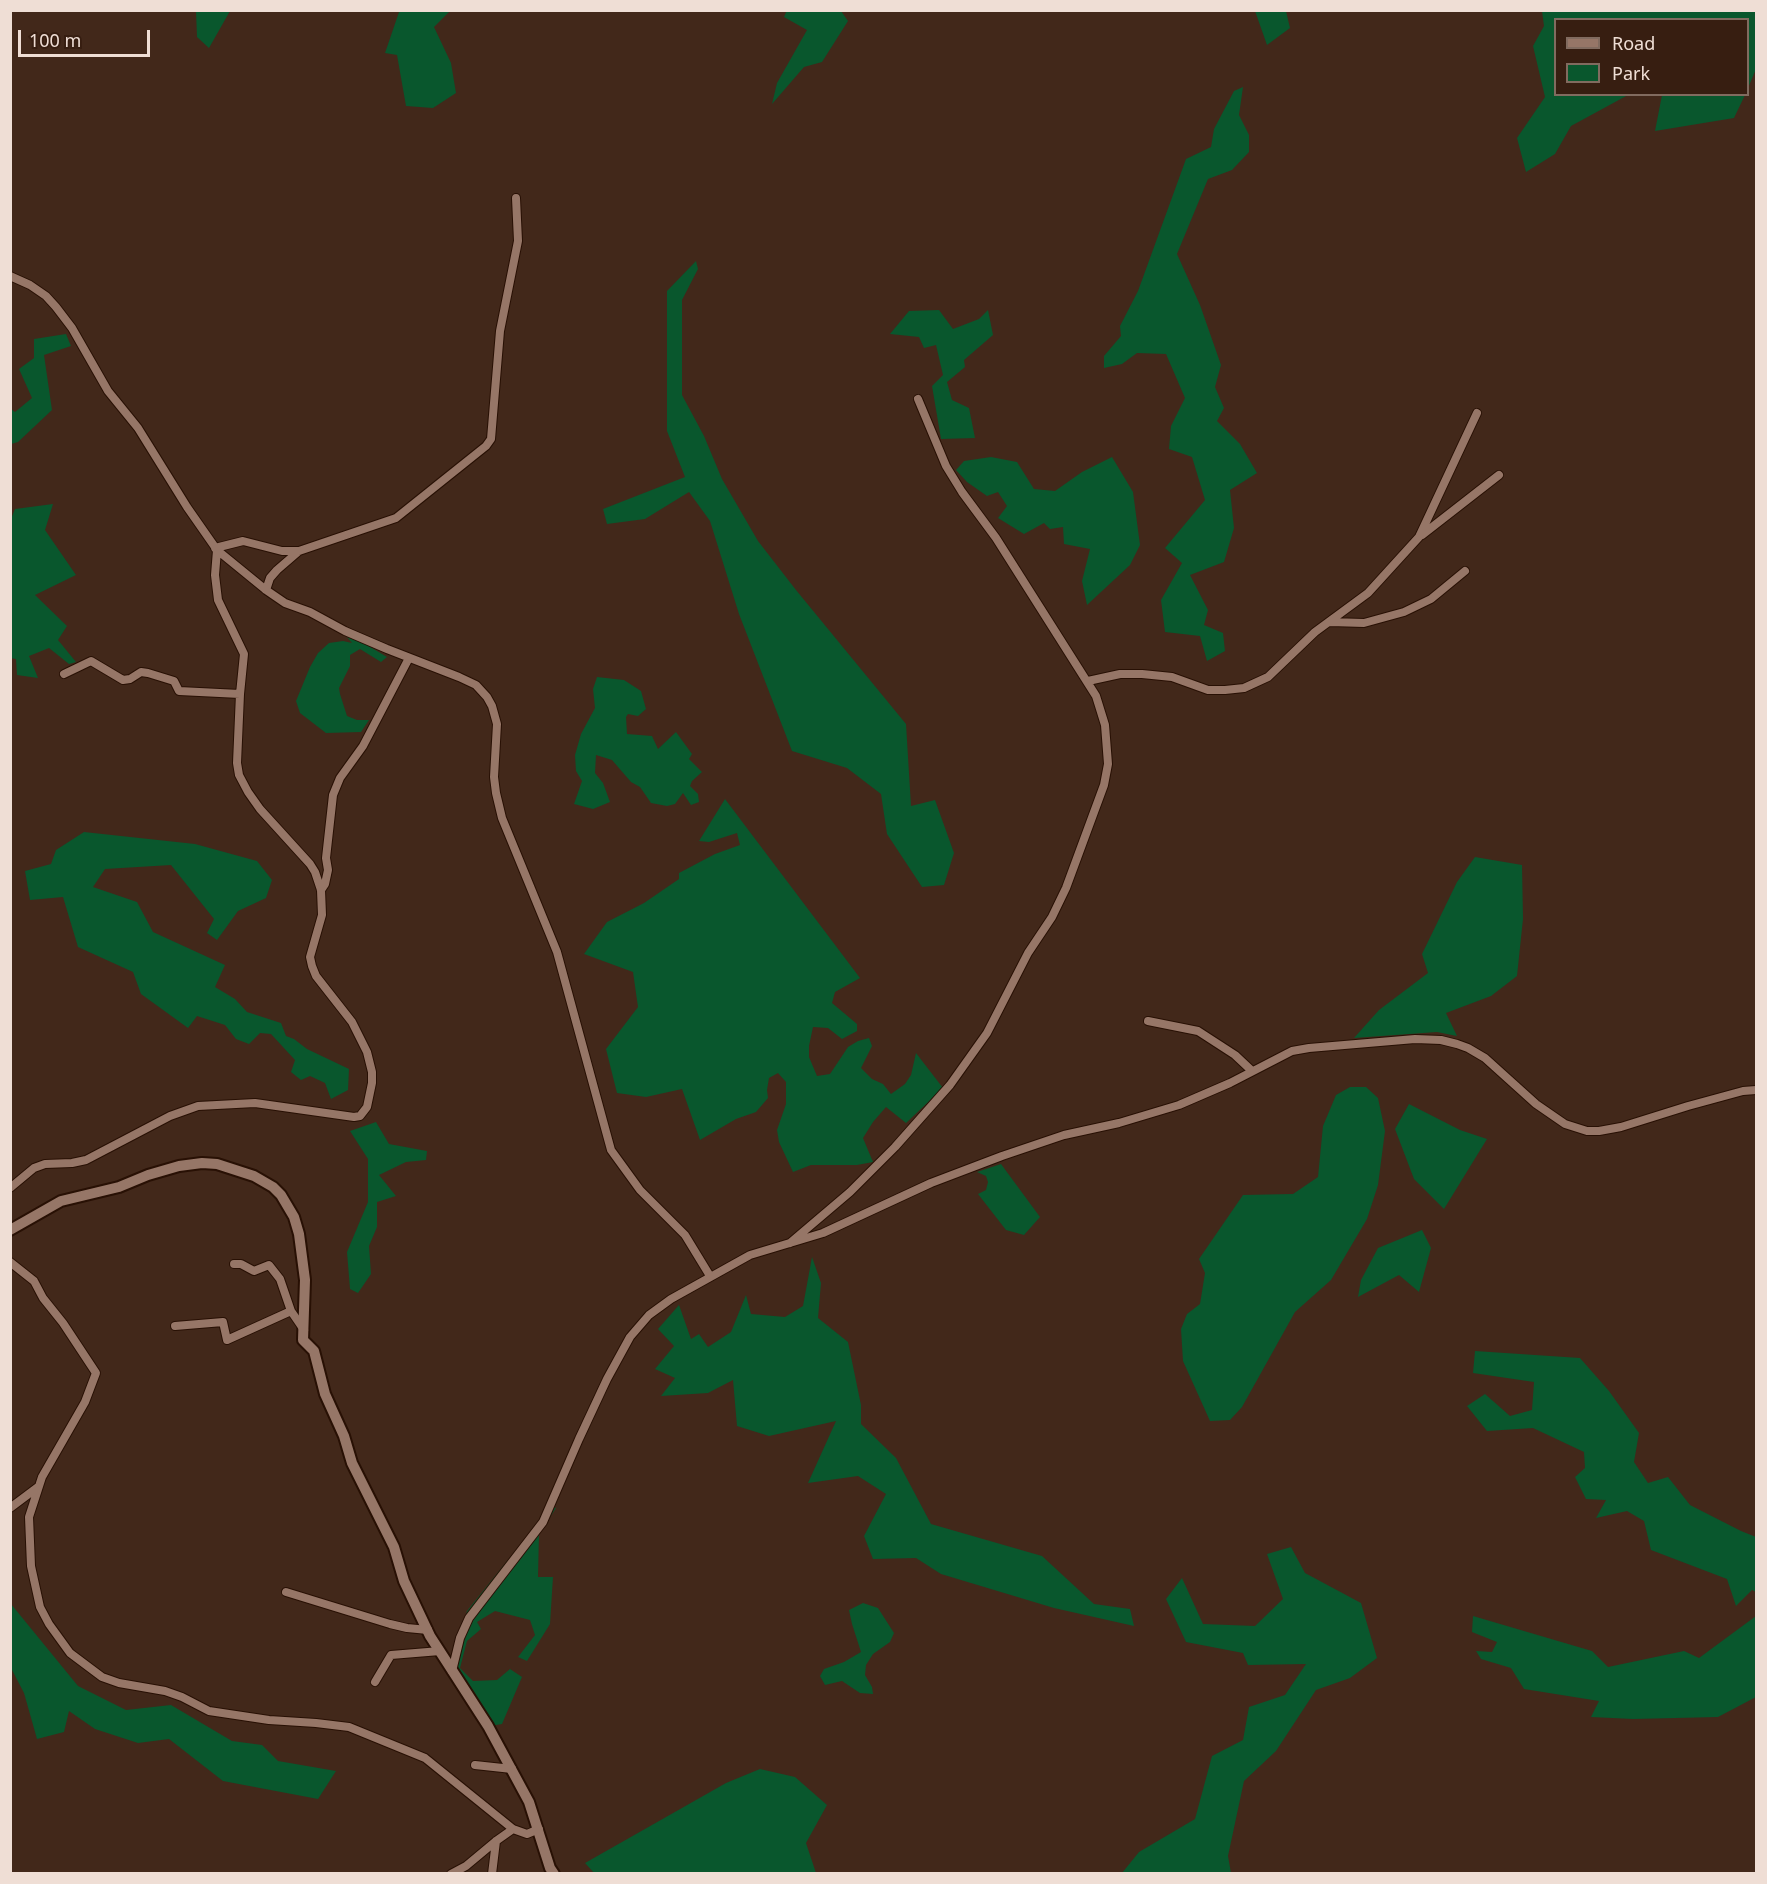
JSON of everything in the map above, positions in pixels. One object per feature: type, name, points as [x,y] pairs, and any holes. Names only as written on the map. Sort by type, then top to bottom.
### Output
[{"type":"street","points":[[266,590],[270,578],[299,551],[329,539],[387,523],[396,518],[477,453],[491,439],[500,332],[518,241],[516,198]]},
{"type":"street","points":[[10,276],[30,285],[46,296],[62,314],[108,391],[138,428],[216,549],[285,603],[310,612],[345,631],[476,685],[483,691],[492,706],[497,724],[494,777],[502,818],[557,952],[611,1150],[640,1190],[685,1235],[710,1276]]},
{"type":"street","points":[[789,1244],[850,1192],[874,1168],[950,1085],[987,1033],[1028,953],[1052,917],[1075,866],[1104,785],[1108,764],[1101,708],[1088,681],[946,466],[918,399]]},
{"type":"street","points":[[1419,537],[1477,413]]},
{"type":"street","points":[[1088,681],[1120,674],[1142,674],[1172,677],[1208,690],[1244,688],[1268,677],[1298,647],[1368,593],[1419,537],[1498,475]]},
{"type":"street","points":[[216,549],[250,541],[274,549],[299,551]]},
{"type":"street","points":[[10,1188],[34,1168],[45,1164],[86,1160],[170,1116],[198,1106],[255,1103],[360,1116],[367,1107],[372,1083],[368,1052],[352,1022],[316,976],[310,957],[322,915],[321,891],[315,872],[260,809],[239,775],[237,763],[244,654],[218,600],[215,575],[216,549]]},
{"type":"street","points":[[1330,622],[1364,623],[1404,612],[1431,599],[1466,571]]},
{"type":"street","points":[[321,891],[328,870],[326,858],[333,795],[340,778],[363,746],[409,657]]},
{"type":"street","points":[[64,674],[91,661],[123,680],[130,679],[141,672],[174,681],[179,691],[240,693]]},
{"type":"street","points":[[1148,1021],[1198,1031],[1235,1055],[1252,1071]]},
{"type":"street","points":[[452,1671],[460,1638],[469,1618],[543,1522],[579,1439],[624,1345],[649,1315],[671,1299],[750,1255],[823,1233],[955,1172],[1065,1135],[1125,1122],[1179,1105],[1292,1051],[1309,1048],[1415,1039],[1441,1040],[1468,1048],[1485,1058],[1536,1104],[1565,1124],[1593,1131],[1621,1127],[1698,1103],[1743,1091],[1756,1090]]},
{"type":"street","points":[[10,1230],[61,1201],[119,1187],[148,1175],[180,1166],[202,1163],[232,1168],[254,1176],[273,1187],[290,1206],[299,1234],[305,1280],[303,1340],[314,1352],[325,1394],[344,1436],[352,1462],[393,1547],[404,1581],[428,1630],[512,1769],[529,1802],[550,1868],[554,1874]]},
{"type":"street","points":[[10,1262],[34,1281],[43,1298],[63,1323],[96,1373],[85,1402],[59,1445],[38,1487],[29,1517],[31,1566],[36,1592],[49,1624],[65,1646],[102,1677],[118,1683],[182,1696],[209,1711],[268,1720],[349,1727],[425,1758],[513,1829],[526,1834],[539,1829]]},
{"type":"street","points":[[234,1264],[241,1263],[254,1271],[269,1265],[280,1279],[291,1311],[304,1330]]},
{"type":"street","points":[[175,1326],[223,1323],[226,1340],[291,1311]]},
{"type":"street","points":[[10,1508],[38,1487]]},
{"type":"street","points":[[286,1592],[390,1624],[428,1630]]},
{"type":"street","points":[[375,1682],[391,1655],[440,1651]]},
{"type":"street","points":[[475,1765],[512,1769]]},
{"type":"street","points":[[451,1874],[466,1866],[513,1829]]},
{"type":"street","points":[[492,1874],[496,1841]]},
{"type":"green space","points":[[409,10],[450,11],[434,27],[451,63],[456,93],[433,108],[406,106],[397,55],[385,53],[399,12]]},
{"type":"green space","points":[[787,10],[841,11],[848,21],[822,62],[804,67],[772,104],[777,83],[807,30],[784,17]]},
{"type":"green space","points":[[196,11],[230,11],[209,48],[197,37]]},
{"type":"green space","points":[[1255,11],[1286,11],[1290,28],[1267,45]]},
{"type":"green space","points":[[1542,11],[1756,11],[1756,69],[1749,86],[1749,18],[1554,18],[1554,96],[1626,96],[1571,126],[1555,154],[1526,172],[1517,138],[1545,97],[1533,46],[1544,26]]},
{"type":"green space","points":[[1243,87],[1239,115],[1249,135],[1249,152],[1232,170],[1208,179],[1177,254],[1200,305],[1221,365],[1215,387],[1224,408],[1217,421],[1240,444],[1257,473],[1230,490],[1234,528],[1224,562],[1190,575],[1208,610],[1204,625],[1223,633],[1225,651],[1207,661],[1200,636],[1165,632],[1161,600],[1182,563],[1165,548],[1205,500],[1192,457],[1169,449],[1171,426],[1185,398],[1166,354],[1137,353],[1122,364],[1104,368],[1104,356],[1121,336],[1120,326],[1138,291],[1186,159],[1211,147],[1214,129],[1234,91]]},
{"type":"green space","points":[[1662,96],[1745,96],[1734,118],[1655,131]]},
{"type":"green space","points":[[696,261],[698,269],[682,300],[682,395],[704,436],[722,479],[758,541],[906,724],[911,806],[935,800],[954,853],[944,885],[922,887],[887,834],[881,794],[847,768],[792,751],[739,614],[710,521],[689,492],[645,519],[607,524],[603,509],[685,477],[667,431],[667,291]]},
{"type":"green space","points":[[939,310],[953,329],[979,319],[988,310],[993,335],[964,360],[965,367],[947,382],[952,400],[969,408],[975,438],[941,439],[932,386],[943,375],[936,345],[924,348],[919,337],[890,334],[909,311]]},
{"type":"green space","points":[[66,334],[71,346],[44,355],[52,410],[18,442],[11,444],[11,409],[15,412],[32,398],[19,369],[34,358],[34,339]]},
{"type":"green space","points":[[991,457],[1017,462],[1034,489],[1055,491],[1082,472],[1112,457],[1133,492],[1140,545],[1130,565],[1087,605],[1082,581],[1090,549],[1064,544],[1063,527],[1050,529],[1044,523],[1024,534],[998,518],[1007,506],[998,492],[987,496],[967,482],[956,470],[964,461]]},
{"type":"green space","points":[[53,504],[45,530],[76,575],[35,595],[67,626],[58,640],[76,662],[69,664],[49,648],[29,656],[38,678],[17,675],[16,659],[10,658],[11,519],[15,509]]},
{"type":"green space","points":[[347,637],[355,638],[387,657],[381,662],[360,649],[350,655],[350,666],[339,688],[340,694],[347,716],[357,720],[369,720],[361,732],[326,733],[300,713],[296,701],[318,653],[329,643],[343,641],[352,643]]},
{"type":"green space","points":[[597,677],[624,680],[641,691],[646,709],[638,716],[628,714],[626,717],[627,734],[652,736],[658,749],[676,732],[692,754],[689,759],[702,772],[690,786],[698,794],[699,802],[691,805],[683,793],[675,804],[667,806],[651,803],[640,787],[631,782],[612,760],[596,755],[595,773],[603,783],[610,802],[593,809],[574,804],[582,781],[576,771],[575,755],[581,734],[595,708],[593,689]]},
{"type":"green space","points":[[725,799],[860,978],[835,992],[832,1003],[857,1024],[857,1031],[842,1039],[828,1028],[813,1027],[809,1057],[817,1076],[830,1074],[848,1047],[869,1038],[872,1046],[861,1068],[872,1079],[883,1084],[891,1094],[905,1084],[911,1075],[916,1053],[943,1088],[906,1123],[886,1107],[863,1138],[873,1162],[857,1165],[811,1165],[793,1172],[779,1142],[777,1130],[786,1104],[786,1082],[778,1073],[769,1078],[768,1098],[756,1112],[736,1119],[700,1140],[682,1089],[646,1097],[617,1093],[606,1049],[638,1007],[633,972],[584,954],[607,922],[644,903],[679,879],[679,873],[715,854],[740,845],[737,833],[709,842],[699,841]]},
{"type":"green space","points":[[84,832],[195,844],[257,861],[272,880],[266,898],[238,911],[217,940],[207,933],[214,919],[171,865],[105,869],[93,887],[137,902],[153,932],[225,965],[215,987],[235,999],[247,1012],[281,1023],[286,1036],[307,1049],[349,1069],[348,1090],[331,1099],[325,1083],[310,1076],[301,1080],[291,1072],[295,1060],[271,1034],[260,1033],[249,1044],[236,1039],[225,1025],[197,1016],[188,1028],[141,994],[133,972],[78,947],[63,897],[30,900],[25,871],[51,864],[56,850]]},
{"type":"green space","points":[[1475,857],[1522,865],[1523,919],[1517,976],[1491,996],[1446,1013],[1457,1036],[1437,1032],[1354,1038],[1379,1010],[1428,973],[1422,954],[1457,882]]},
{"type":"green space","points":[[1350,1087],[1366,1087],[1378,1098],[1385,1131],[1378,1185],[1367,1219],[1331,1280],[1295,1312],[1242,1407],[1230,1420],[1210,1421],[1183,1361],[1181,1329],[1187,1314],[1200,1304],[1205,1273],[1199,1259],[1243,1195],[1293,1194],[1318,1177],[1323,1126],[1336,1095]]},
{"type":"green space","points":[[1409,1104],[1460,1130],[1487,1139],[1444,1209],[1414,1179],[1395,1129]]},
{"type":"green space","points":[[376,1122],[389,1144],[427,1151],[426,1160],[406,1162],[379,1175],[396,1196],[377,1202],[377,1227],[369,1246],[371,1274],[358,1293],[350,1289],[347,1252],[368,1202],[368,1159],[350,1131]]},
{"type":"green space","points":[[1001,1164],[1040,1217],[1024,1235],[1006,1230],[978,1194],[986,1190],[988,1182],[986,1176],[977,1172]]},
{"type":"green space","points":[[1422,1230],[1431,1248],[1419,1292],[1399,1275],[1358,1297],[1361,1280],[1378,1248]]},
{"type":"green space","points":[[812,1257],[821,1283],[818,1318],[848,1342],[861,1405],[861,1424],[896,1458],[931,1524],[1042,1556],[1094,1604],[1130,1609],[1134,1626],[1054,1608],[941,1574],[916,1558],[873,1559],[864,1536],[886,1494],[858,1476],[808,1483],[836,1421],[769,1436],[737,1426],[733,1380],[708,1393],[661,1396],[675,1378],[655,1369],[674,1346],[658,1329],[679,1305],[691,1339],[699,1334],[708,1347],[731,1332],[746,1295],[751,1314],[785,1317],[803,1306]]},
{"type":"green space","points":[[1475,1351],[1580,1358],[1609,1391],[1639,1433],[1634,1462],[1648,1483],[1668,1477],[1690,1505],[1756,1537],[1756,1592],[1752,1590],[1736,1606],[1727,1579],[1651,1550],[1644,1521],[1627,1511],[1596,1518],[1606,1500],[1586,1499],[1575,1477],[1585,1468],[1584,1452],[1533,1428],[1487,1431],[1467,1406],[1485,1394],[1510,1416],[1532,1410],[1534,1382],[1473,1373]]},
{"type":"green space","points":[[551,1506],[556,1508],[539,1534],[538,1577],[553,1577],[550,1624],[527,1661],[518,1657],[535,1635],[530,1620],[495,1611],[477,1622],[481,1629],[467,1641],[460,1668],[473,1681],[497,1680],[510,1669],[522,1677],[502,1724],[490,1726],[454,1673],[453,1659],[467,1611]]},
{"type":"green space","points":[[1291,1547],[1305,1573],[1361,1603],[1377,1658],[1350,1678],[1316,1690],[1276,1751],[1244,1781],[1228,1856],[1231,1873],[1122,1873],[1139,1852],[1195,1819],[1212,1756],[1243,1740],[1249,1707],[1285,1695],[1306,1664],[1248,1665],[1243,1653],[1186,1642],[1166,1599],[1182,1578],[1203,1624],[1255,1626],[1283,1599],[1267,1554]]},
{"type":"green space","points":[[863,1603],[878,1608],[894,1633],[890,1642],[873,1654],[866,1665],[865,1675],[873,1694],[860,1693],[842,1681],[825,1685],[820,1676],[824,1669],[844,1662],[861,1652],[849,1610]]},
{"type":"green space","points":[[11,1604],[78,1686],[126,1710],[171,1705],[232,1741],[262,1745],[278,1761],[336,1771],[318,1799],[223,1781],[169,1739],[138,1743],[95,1729],[69,1711],[64,1732],[37,1739],[24,1693],[11,1668]]},
{"type":"green space","points":[[1473,1616],[1592,1651],[1608,1667],[1684,1651],[1699,1658],[1756,1616],[1756,1697],[1718,1717],[1633,1719],[1591,1717],[1599,1701],[1524,1689],[1511,1668],[1481,1659],[1476,1651],[1492,1652],[1497,1642],[1472,1632]]},
{"type":"green space","points":[[760,1769],[795,1777],[827,1805],[806,1843],[816,1873],[595,1874],[585,1863],[726,1783]]}]
